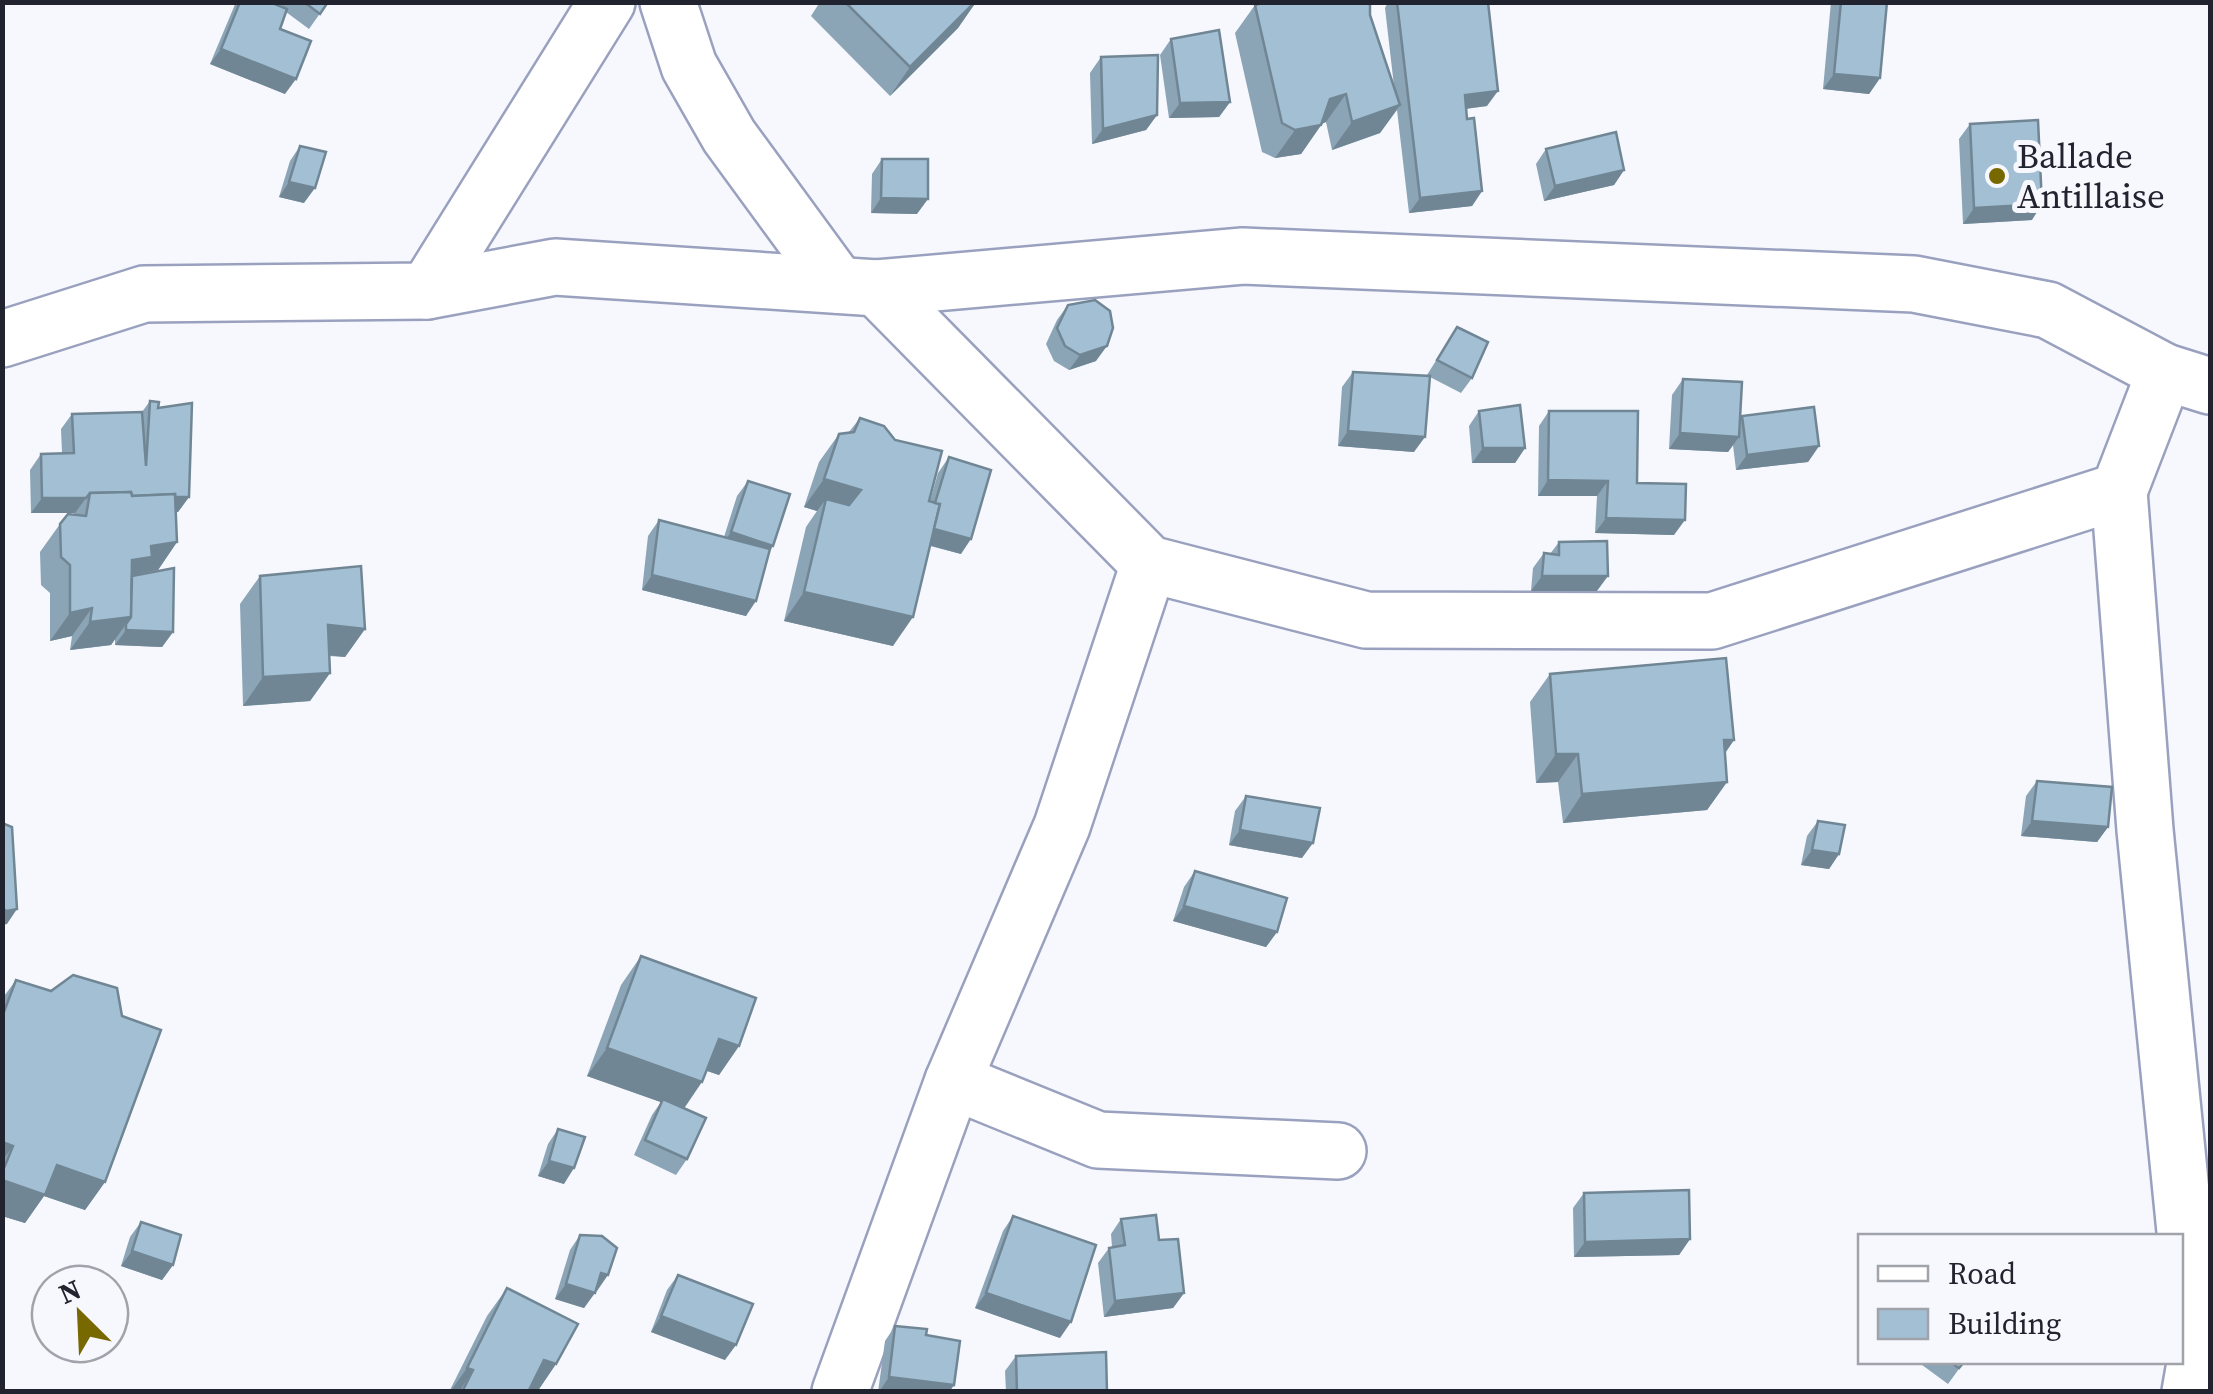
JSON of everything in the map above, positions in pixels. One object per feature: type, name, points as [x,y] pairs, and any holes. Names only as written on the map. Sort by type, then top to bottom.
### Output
[{"type":"street","points":[[427,291],[607,2]]},
{"type":"street","points":[[668,2],[689,66],[728,136],[858,286],[1149,564],[1366,620],[1712,621],[2119,491]]},
{"type":"street","points":[[2,340],[144,294],[427,291],[555,267],[858,286],[1243,256],[1914,284],[2048,310],[2188,379],[2119,491],[2145,830],[2196,1352],[2190,1392]]},
{"type":"street","points":[[840,1392],[953,1081],[1062,826],[1149,564]]},
{"type":"street","points":[[953,1081],[1098,1140],[1338,1150]]},
{"type":"building","points":[[240,2],[270,2],[287,9],[280,29],[311,41],[296,79],[221,49]]},
{"type":"building","points":[[304,2],[328,2],[320,14]]},
{"type":"building","points":[[845,2],[975,2],[910,67]]},
{"type":"building","points":[[1370,2],[1370,15],[1400,105],[1352,122],[1346,94],[1330,99],[1321,125],[1295,130],[1282,123],[1255,5]]},
{"type":"building","points":[[1397,2],[1488,2],[1498,91],[1465,95],[1467,119],[1474,118],[1482,191],[1420,198]]},
{"type":"building","points":[[1841,2],[1887,2],[1880,78],[1834,74]]},
{"type":"building","points":[[1219,30],[1230,102],[1180,103],[1171,39]]},
{"type":"building","points":[[1158,55],[1157,115],[1103,129],[1101,57]]},
{"type":"building","points":[[2038,120],[2042,204],[1974,208],[1970,124]]},
{"type":"building","points":[[1616,132],[1624,170],[1555,186],[1546,149]]},
{"type":"building","points":[[300,146],[326,152],[315,188],[289,182]]},
{"type":"building","points":[[882,159],[928,159],[928,199],[881,198]]},
{"type":"building","points":[[1095,300],[1110,311],[1113,328],[1107,346],[1080,355],[1065,346],[1057,328],[1068,305]]},
{"type":"building","points":[[1457,327],[1488,342],[1472,378],[1437,360]]},
{"type":"building","points":[[1353,372],[1430,376],[1425,437],[1348,431]]},
{"type":"building","points":[[1683,379],[1742,382],[1739,437],[1680,433]]},
{"type":"building","points":[[150,401],[159,402],[158,408],[192,403],[189,497],[132,496],[131,492],[42,498],[41,454],[74,453],[72,414],[142,412],[146,466]]},
{"type":"building","points":[[1520,405],[1525,448],[1483,448],[1479,411]]},
{"type":"building","points":[[1814,407],[1819,446],[1747,455],[1742,416]]},
{"type":"building","points":[[1549,411],[1638,411],[1637,483],[1686,484],[1685,520],[1606,518],[1608,481],[1548,480]]},
{"type":"building","points":[[860,418],[884,426],[895,440],[942,451],[929,501],[940,504],[913,617],[804,592],[826,499],[849,505],[861,490],[824,479],[839,434],[854,432]]},
{"type":"building","points":[[949,457],[991,470],[971,539],[934,529],[940,504],[935,503]]},
{"type":"building","points":[[748,481],[790,494],[773,546],[731,532]]},
{"type":"building","points":[[131,492],[132,496],[175,494],[177,542],[151,546],[152,557],[132,560],[131,617],[90,622],[92,608],[70,613],[70,565],[61,557],[60,524],[68,514],[86,516],[90,493]]},
{"type":"building","points":[[659,520],[770,549],[756,601],[652,575]]},
{"type":"building","points":[[1607,541],[1608,576],[1542,576],[1544,553],[1559,555],[1559,542]]},
{"type":"building","points":[[361,566],[365,629],[328,625],[330,673],[263,677],[260,576]]},
{"type":"building","points":[[174,568],[173,632],[126,630],[131,617],[132,576]]},
{"type":"building","points":[[1726,658],[1734,740],[1724,740],[1727,782],[1582,794],[1578,754],[1556,754],[1550,674]]},
{"type":"building","points":[[2037,781],[2112,787],[2108,827],[2032,821]]},
{"type":"building","points":[[1246,796],[1320,808],[1313,843],[1240,830]]},
{"type":"building","points":[[1818,821],[1845,825],[1839,854],[1812,850]]},
{"type":"building","points":[[2,823],[12,827],[17,909],[7,911],[2,909]]},
{"type":"building","points":[[1195,871],[1287,898],[1277,932],[1184,906]]},
{"type":"building","points":[[641,956],[756,998],[739,1046],[719,1039],[702,1082],[607,1048]]},
{"type":"building","points":[[73,975],[117,988],[122,1016],[161,1030],[105,1182],[57,1165],[45,1195],[2,1180],[13,1146],[2,1142],[2,1017],[16,980],[51,991]]},
{"type":"building","points":[[663,1099],[706,1118],[687,1159],[645,1140]]},
{"type":"building","points":[[558,1129],[585,1137],[574,1168],[549,1161]]},
{"type":"building","points":[[1689,1190],[1690,1239],[1585,1242],[1584,1193]]},
{"type":"building","points":[[1156,1215],[1159,1240],[1178,1239],[1184,1293],[1115,1301],[1109,1248],[1125,1245],[1121,1219]]},
{"type":"building","points":[[1013,1216],[1096,1245],[1071,1322],[986,1293]]},
{"type":"building","points":[[141,1222],[181,1235],[173,1265],[132,1251]]},
{"type":"building","points":[[580,1235],[602,1236],[617,1248],[608,1275],[601,1273],[595,1293],[566,1284]]},
{"type":"building","points":[[678,1275],[753,1304],[736,1345],[661,1316]]},
{"type":"building","points":[[507,1288],[578,1324],[556,1364],[544,1360],[528,1392],[462,1392],[473,1370],[467,1368]]},
{"type":"building","points":[[895,1326],[927,1329],[926,1335],[960,1341],[954,1385],[889,1377]]},
{"type":"building","points":[[1106,1352],[1107,1392],[1017,1392],[1016,1356]]},
{"type":"place","name":"Ballade Antillaise","points":[[1997,176]]}]
